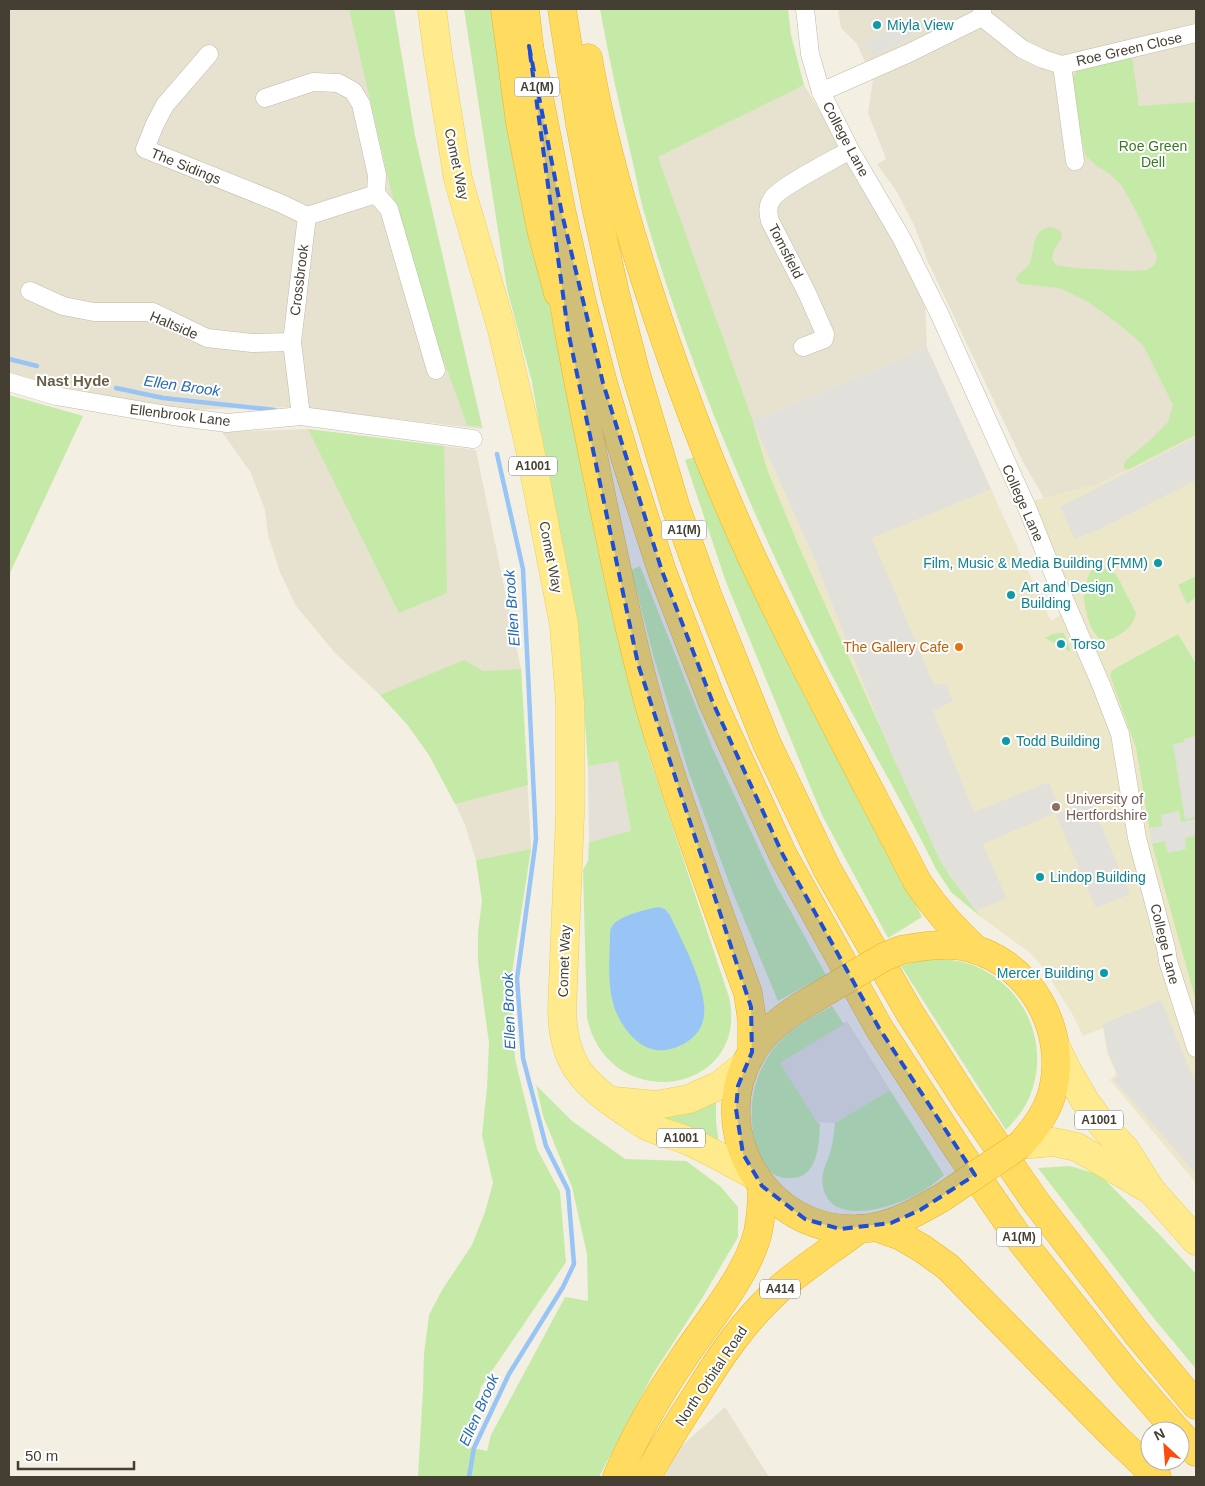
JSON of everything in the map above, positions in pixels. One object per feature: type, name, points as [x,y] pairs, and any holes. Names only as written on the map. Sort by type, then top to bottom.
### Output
[{"type":"highway","points":[[505,9],[520,122],[541,229],[568,331]]},
{"type":"highway","name":"A1(M)","points":[[525,9],[529,46],[562,214],[603,383],[662,571],[713,702],[783,855],[879,1028],[959,1151],[1018,1237],[1125,1371],[1168,1421]]},
{"type":"highway","name":"A1(M)","points":[[562,9],[580,124],[596,207],[615,293],[636,374],[676,508],[708,597],[767,744],[828,871],[911,1015],[965,1099],[1036,1201],[1138,1335],[1196,1405]]},
{"type":"highway","points":[[578,9],[600,119],[614,177],[634,245],[677,374],[726,500],[785,626],[918,883],[948,923],[976,950]]},
{"type":"highway","points":[[529,46],[555,250],[568,331],[624,602],[653,718],[748,993],[752,1021],[749,1058]]},
{"type":"highway","points":[[926,945],[948,945],[976,950],[996,958],[1014,971],[1029,986],[1042,1004],[1048,1017],[1055,1045],[1056,1063],[1054,1080],[1050,1098],[1043,1115],[1033,1131],[1020,1145],[943,1197],[891,1223],[867,1228],[840,1229],[805,1219],[782,1205],[758,1180],[743,1154],[737,1132],[736,1106],[738,1086],[749,1058],[769,1030],[798,1008],[884,957],[901,950],[926,945]]},
{"type":"highway","points":[[617,1477],[658,1396],[732,1287],[751,1252],[758,1233],[762,1211],[758,1180]]},
{"type":"highway","points":[[867,1228],[901,1236],[948,1267],[1115,1437],[1157,1477]]},
{"type":"highway","name":"North Orbital Road","points":[[647,1477],[680,1420],[716,1364],[752,1316],[800,1271],[867,1228]]},
{"type":"main road","name":"Comet Way","points":[[432,9],[458,179],[502,330],[528,440],[564,625],[570,712],[570,815],[564,942],[563,1029],[567,1050],[587,1082],[646,1126],[687,1140],[758,1180]]},
{"type":"main road","name":"A1001","points":[[1055,1045],[1085,1101],[1104,1127],[1125,1150],[1151,1190],[1196,1241]]},
{"type":"main road","points":[[610,1101],[656,1105],[689,1099],[720,1085],[749,1058]]},
{"type":"main road","name":"A1001","points":[[1020,1145],[1053,1142],[1078,1147],[1151,1190]]},
{"type":"street","name":"College Lane","points":[[805,9],[810,54],[821,92],[850,150],[902,239],[939,313],[1028,510],[1102,686],[1120,734],[1137,838],[1168,961],[1196,1048]]},
{"type":"street","name":"Roe Green Close","points":[[821,92],[909,53],[982,13],[1022,49],[1062,65],[1196,33]]},
{"type":"street","name":"The Sidings","points":[[209,54],[165,105],[145,149],[280,203],[307,216]]},
{"type":"street","name":"Roe Green Close","points":[[1062,65],[1075,161]]},
{"type":"street","points":[[265,98],[313,82],[338,83],[353,91],[361,104],[377,175],[376,194],[389,208],[436,370]]},
{"type":"street","name":"Tomsfield","points":[[803,347],[824,339],[825,334],[807,293],[770,221],[767,211],[772,198],[785,187],[850,150]]},
{"type":"street","points":[[307,216],[376,194]]},
{"type":"street","name":"Crossbrook","points":[[301,416],[292,342],[307,216]]},
{"type":"street","name":"Haltside","points":[[30,291],[63,306],[94,312],[153,312],[207,338],[252,343],[292,342]]},
{"type":"street","name":"Ellenbrook Lane","points":[[9,382],[56,396],[173,416],[227,423],[301,416],[473,439]]},
{"type":"highlighted area","points":[[529,46],[562,214],[603,383],[662,571],[713,703],[783,855],[879,1028],[975,1175],[920,1210],[891,1223],[840,1229],[805,1219],[762,1186],[743,1154],[736,1109],[738,1086],[752,1052],[751,1007],[638,664],[568,331]]},
{"type":"shaded area","points":[[9,9],[384,9],[483,429],[293,407],[172,410],[52,385],[9,372]]},
{"type":"shaded area","points":[[838,9],[1196,9],[1196,435],[1099,484],[1044,498],[1024,464],[928,262],[915,227],[897,192],[877,164],[886,159],[868,113],[873,80],[857,44],[841,28]]},
{"type":"shaded area","points":[[906,22],[913,36],[873,55],[866,42]]},
{"type":"shaded area","points":[[804,85],[886,223],[925,302],[927,348],[753,421],[657,156]]},
{"type":"shaded area","name":"University of Hertfordshire","points":[[927,348],[1051,621],[1059,616],[1060,612],[1032,501],[1099,484],[1196,435],[1196,1183],[1110,1080],[1116,1074],[1107,1052],[1103,1028],[1083,1036],[1074,1017],[1043,967],[1029,952],[981,917],[940,860],[798,544],[767,469],[753,421]]},
{"type":"shaded area","points":[[927,348],[991,489],[872,538],[934,685],[946,684],[953,701],[933,711],[974,812],[1049,782],[1060,811],[983,844],[1006,898],[976,911],[940,860],[892,755],[814,558],[753,421]]},
{"type":"shaded area","points":[[308,429],[476,450],[521,669],[531,849],[476,860],[465,825],[451,794],[429,755],[407,724],[380,695],[335,653],[296,606],[280,572],[268,535],[265,510],[251,473],[222,432]]},
{"type":"shaded area","points":[[1196,437],[1196,480],[1100,529],[1075,539],[1060,507]]},
{"type":"shaded area","points":[[1196,736],[1196,817],[1185,819],[1173,744],[1184,742],[1184,739]]},
{"type":"shaded area","points":[[618,760],[631,832],[589,842],[588,766]]},
{"type":"shaded area","points":[[1090,800],[1130,894],[1096,908],[1056,815]]},
{"type":"shaded area","points":[[1179,811],[1181,822],[1196,819],[1196,835],[1185,838],[1186,849],[1168,853],[1165,841],[1152,844],[1149,828],[1162,826],[1161,815]]},
{"type":"shaded area","points":[[1161,1000],[1196,1085],[1196,1174],[1114,1080],[1118,1075],[1108,1051],[1103,1024]]},
{"type":"shaded area","points":[[847,1021],[890,1090],[835,1123],[817,1122],[780,1063]]},
{"type":"shaded area","points":[[725,1407],[769,1477],[665,1477],[677,1450]]},
{"type":"green space","points":[[349,9],[394,9],[415,136],[482,427],[467,425],[416,284],[392,195]]},
{"type":"green space","points":[[464,9],[500,9],[534,233],[623,654],[648,753],[729,997],[730,1030],[719,1055],[700,1072],[674,1081],[647,1080],[622,1070],[600,1050],[587,1018],[583,870],[588,861],[589,842],[631,831],[618,761],[588,766],[584,707],[572,595],[548,477],[532,382],[507,289]],"holes":[[[665,909],[670,915],[696,975],[689,1040],[673,1048],[655,1050],[610,981],[610,932],[612,926]]]},
{"type":"green space","points":[[600,9],[788,9],[791,35],[804,85],[658,157],[753,421],[767,469],[798,544],[940,860],[981,917],[951,892],[936,869],[811,634],[739,477],[696,369],[642,205]]},
{"type":"green space","name":"Roe Green Dell","points":[[1132,56],[1139,106],[1196,102],[1196,435],[1127,470],[1124,468],[1126,460],[1168,422],[1173,405],[1143,345],[1087,301],[1059,288],[1020,284],[1016,280],[1028,266],[1038,234],[1048,227],[1061,232],[1062,237],[1054,250],[1052,259],[1056,265],[1130,271],[1146,270],[1155,265],[1157,256],[1122,186],[1085,155],[1071,80],[1078,69]]},
{"type":"green space","points":[[9,395],[83,416],[9,575]]},
{"type":"green space","points":[[308,429],[444,446],[447,593],[399,613]]},
{"type":"green space","points":[[698,456],[756,591],[922,917],[888,938],[822,815],[726,582],[685,460]]},
{"type":"green space","points":[[1096,565],[1116,574],[1136,613],[1132,623],[1125,631],[1105,641],[1095,634],[1091,627],[1085,603],[1084,589],[1093,567]]},
{"type":"green space","points":[[640,566],[712,747],[775,883],[826,975],[778,1001],[731,888],[689,773],[654,658],[631,570]]},
{"type":"green space","points":[[1196,576],[1196,597],[1187,604],[1178,585]]},
{"type":"green space","points":[[1064,633],[1071,652],[1045,638],[1052,634]]},
{"type":"green space","points":[[1178,634],[1196,664],[1196,1001],[1152,844],[1136,748],[1110,675],[1114,669]]},
{"type":"green space","points":[[464,660],[483,671],[521,669],[528,785],[455,804],[429,755],[407,724],[380,695]]},
{"type":"green space","points":[[531,849],[511,979],[515,1059],[537,1149],[560,1192],[566,1262],[481,1387],[465,1446],[487,1451],[491,1435],[565,1297],[588,1301],[587,1254],[572,1187],[543,1116],[536,1085],[572,1121],[625,1159],[686,1161],[720,1186],[738,1207],[738,1237],[701,1300],[653,1374],[599,1477],[418,1477],[424,1354],[429,1315],[442,1290],[472,1245],[485,1212],[493,1183],[482,1135],[489,1043],[478,962],[478,932],[482,901],[476,860]]},
{"type":"green space","points":[[930,959],[964,962],[994,976],[1010,990],[1022,1006],[1031,1025],[1036,1045],[1037,1065],[1033,1086],[1025,1106],[1006,1130],[901,966]]},
{"type":"green space","points":[[832,1006],[844,1024],[780,1063],[820,1124],[819,1142],[811,1168],[806,1174],[798,1177],[779,1177],[766,1167],[756,1145],[753,1131],[752,1101],[759,1073],[774,1048],[789,1032]]},
{"type":"green space","points":[[890,1090],[944,1175],[923,1191],[895,1204],[865,1211],[851,1211],[838,1207],[828,1200],[822,1182],[832,1146],[835,1123]]},
{"type":"green space","points":[[716,1100],[716,1122],[719,1143],[654,1114]]},
{"type":"green space","points":[[1070,1166],[1100,1175],[1196,1274],[1196,1369],[1152,1316],[1038,1168]]},
{"type":"water","points":[[658,907],[665,909],[670,915],[685,947],[699,982],[704,1007],[702,1024],[695,1035],[686,1043],[668,1050],[649,1048],[632,1036],[616,1012],[611,993],[609,972],[610,931],[612,926],[627,916]]},
{"type":"waterway","name":"Ellen Brook","points":[[9,359],[37,366]]},
{"type":"waterway","name":"Ellen Brook","points":[[116,388],[163,398],[275,410]]},
{"type":"waterway","name":"Ellen Brook","points":[[469,1477],[474,1448],[509,1374],[563,1287],[574,1264],[568,1190],[546,1146],[523,1058],[517,979],[536,839],[523,569],[497,454]]},
{"type":"place","name":"Miyla View","points":[[877,25]]},
{"type":"place","name":"Film, Music & Media Building (FMM)","points":[[1158,563]]},
{"type":"place","name":"Art and Design Building","points":[[1011,595]]},
{"type":"place","name":"Torso","points":[[1061,644]]},
{"type":"place","name":"The Gallery Cafe","points":[[959,647]]},
{"type":"place","name":"Todd Building","points":[[1006,741]]},
{"type":"place","name":"University of Hertfordshire","points":[[1056,807]]},
{"type":"place","name":"Lindop Building","points":[[1040,877]]},
{"type":"place","name":"Mercer Building","points":[[1104,973]]},
{"type":"district","name":"Nast Hyde","points":[[73,381]]}]
